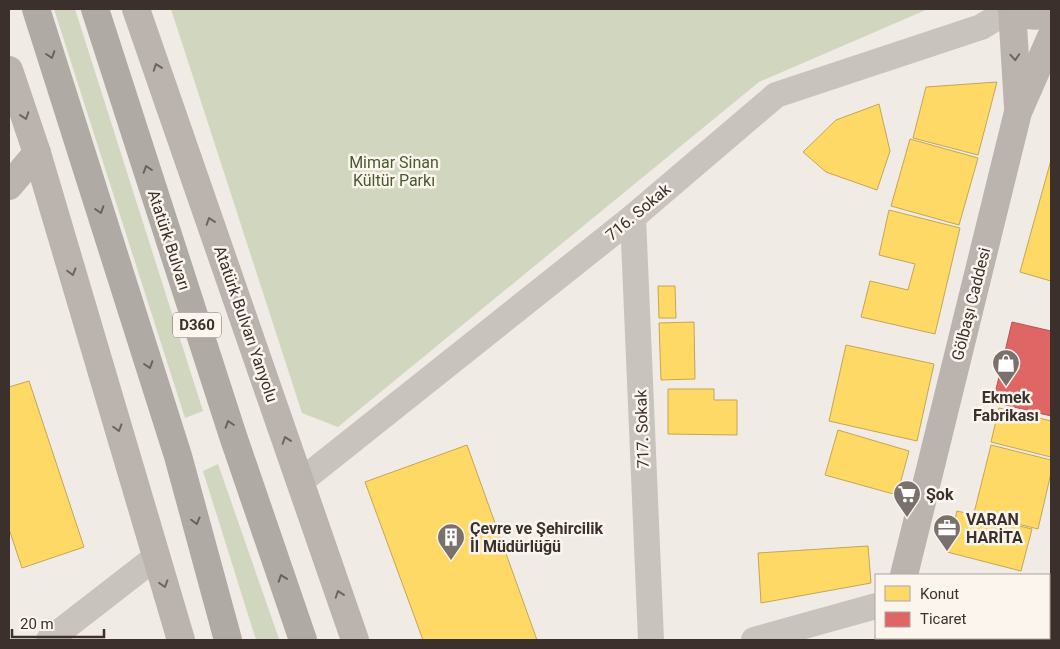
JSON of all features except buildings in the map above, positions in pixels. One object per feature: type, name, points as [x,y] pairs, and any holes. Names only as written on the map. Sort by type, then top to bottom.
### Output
[{"type":"highway","points":[[36,9],[178,456],[228,640]]},
{"type":"highway","name":"Atatürk Bulvarı","points":[[95,9],[233,436],[303,640]]},
{"type":"street","name":"Atatürk Bulvarı Yanyolu","points":[[136,9],[354,640]]},
{"type":"street","name":"716. Sokak","points":[[300,482],[633,217],[776,95],[981,26],[1012,9]]},
{"type":"street","points":[[1018,112],[1012,9],[1030,16],[1051,14]]},
{"type":"street","name":"Gölbaşı Caddesi","points":[[904,574],[1018,112],[1051,37]]},
{"type":"street","points":[[9,70],[37,153],[181,640]]},
{"type":"street","points":[[9,186],[37,153]]},
{"type":"street","name":"717. Sokak","points":[[633,217],[651,640]]},
{"type":"street","points":[[49,640],[156,557]]},
{"type":"street","points":[[754,640],[875,606]]},
{"type":"green space","points":[[54,9],[75,9],[203,411],[185,418]]},
{"type":"green space","name":"Mimar Sinan Kültür Parkı","points":[[171,9],[928,9],[759,82],[338,427],[302,413]]},
{"type":"green space","points":[[218,464],[279,640],[256,640],[203,471]]},
{"type":"place","name":"Ekmek Fabrikası","points":[[1006,387]]},
{"type":"place","name":"Şok","points":[[907,518]]},
{"type":"place","name":"VARAN HARİTA","points":[[947,552]]},
{"type":"place","name":"Çevre ve Şehircilik İl Müdürlüğü","points":[[451,561]]}]
